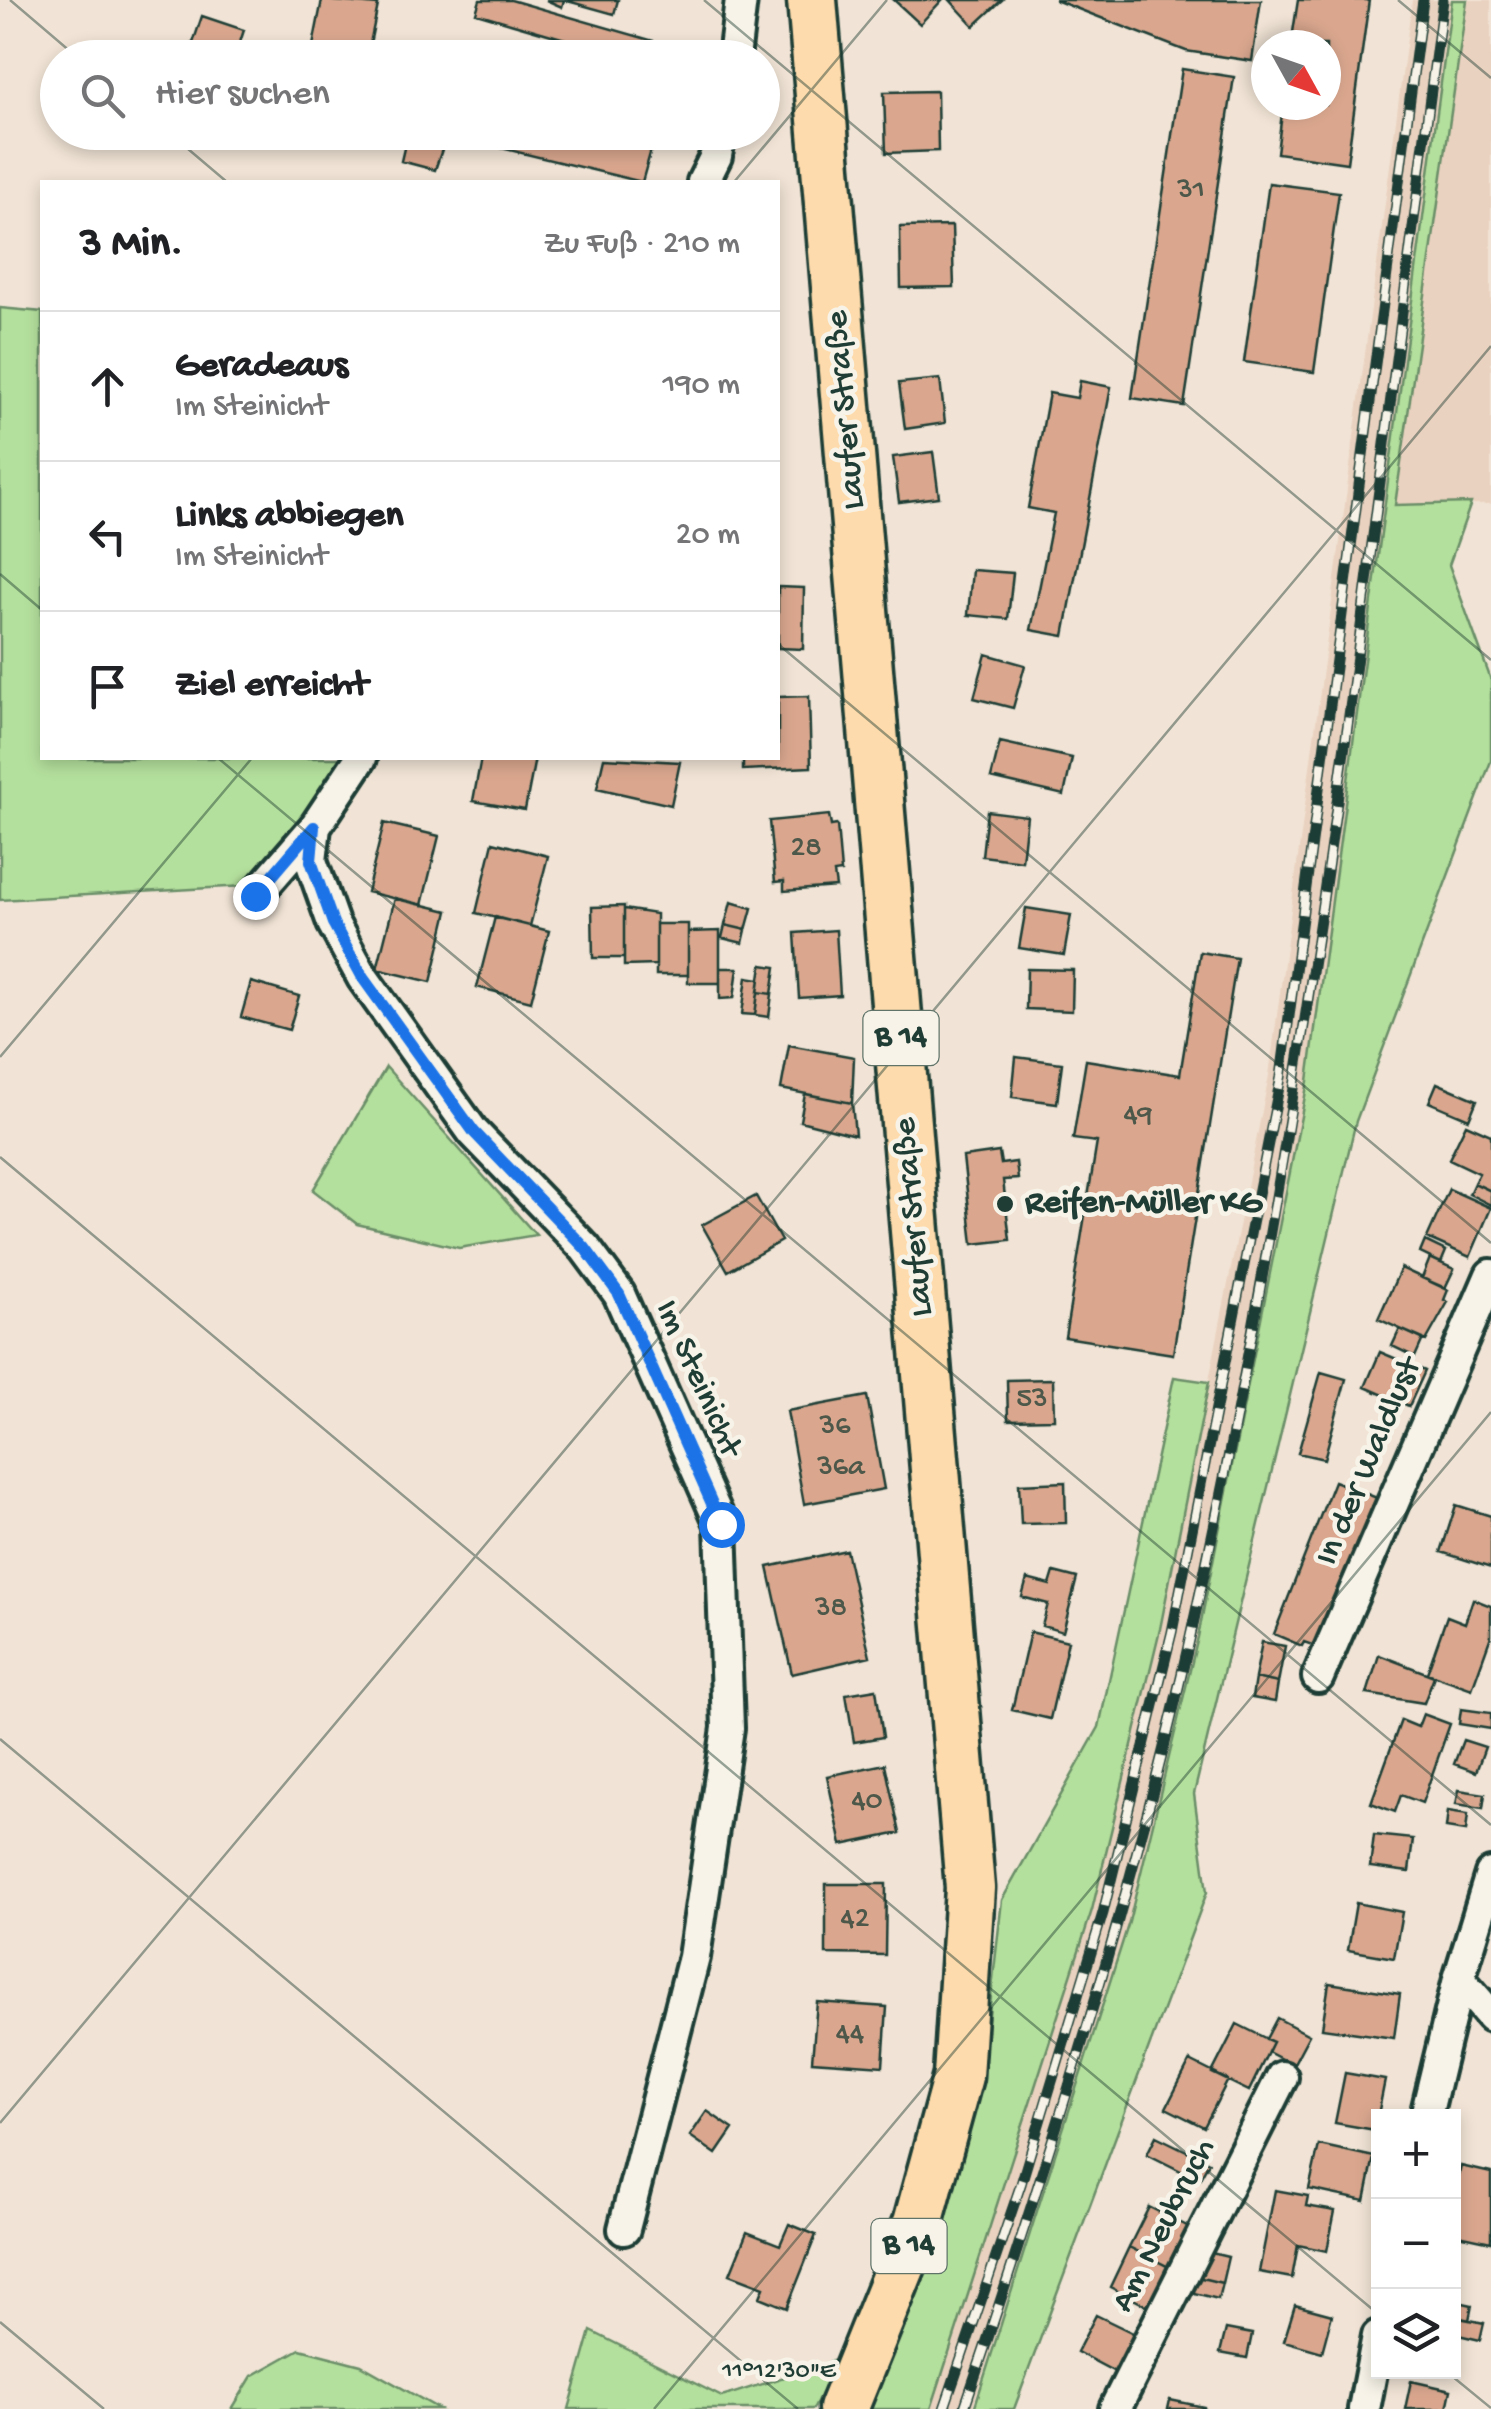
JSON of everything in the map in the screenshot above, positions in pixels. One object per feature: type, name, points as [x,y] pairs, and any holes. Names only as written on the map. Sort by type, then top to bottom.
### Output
[{"type":"main road","name":"Laufer Straße","points":[[812,0],[970,1888],[958,2076],[918,2223],[843,2409]]},
{"type":"street","points":[[736,40],[741,0]]},
{"type":"street","points":[[704,180],[717,150]]},
{"type":"street","points":[[255,896],[314,827],[355,766]]},
{"type":"street","name":"Im Steinicht","points":[[314,827],[311,861],[333,923],[363,978],[474,1132],[585,1248],[619,1294],[721,1524],[728,1728],[694,1957],[624,2229]]},
{"type":"street","name":"In der Waldlust","points":[[1318,1677],[1491,1276]]},
{"type":"street","points":[[1428,2109],[1459,1979],[1491,1874]]},
{"type":"street","points":[[1459,1979],[1491,2016]]},
{"type":"street","name":"Am Neubruch","points":[[1115,2409],[1282,2077]]},
{"type":"street","points":[[1364,2409],[1371,2372]]},
{"type":"shaded area","points":[[1412,0],[1452,0],[1308,1081],[1198,1637],[1129,1922],[972,2409],[931,2409],[1092,1910],[1160,1629],[1269,1075]]},
{"type":"shaded area","points":[[1467,0],[1491,0],[1491,504],[1395,505]]},
{"type":"green space","points":[[1452,0],[1467,0],[1395,505],[1471,503],[1449,565],[1491,680],[1491,761],[1356,1121],[1194,1794],[1207,1892],[1014,2409],[974,2409],[1129,1922],[1198,1637],[1308,1081]]},
{"type":"green space","points":[[0,308],[40,312],[40,760],[352,760],[304,826],[245,886],[0,900]]},
{"type":"green space","points":[[386,1067],[536,1235],[459,1248],[357,1224],[313,1190]]},
{"type":"green space","points":[[1174,1377],[1209,1382],[1160,1629],[1092,1910],[931,2409],[871,2409],[936,2240],[985,2050],[1002,1900],[1099,1727]]},
{"type":"green space","points":[[591,2331],[722,2397],[839,2359],[813,2409],[569,2409]]},
{"type":"green space","points":[[300,2349],[361,2365],[439,2409],[232,2409],[252,2376]]},
{"type":"building","points":[[322,0],[378,5],[371,40],[314,40]]},
{"type":"building","points":[[480,0],[511,0],[651,40],[568,40],[476,13]]},
{"type":"building","points":[[546,0],[564,0],[562,7]]},
{"type":"building","points":[[564,0],[618,0],[614,14]]},
{"type":"building","points":[[894,0],[942,0],[920,24]]},
{"type":"building","points":[[950,0],[1002,0],[974,26]]},
{"type":"building","points":[[1055,0],[1261,0],[1257,30],[1251,30],[1251,61],[1186,51]]},
{"type":"building","points":[[1298,0],[1369,0],[1347,163],[1277,153],[1281,120],[1341,120],[1341,30],[1293,30]]},
{"type":"building","points":[[202,16],[244,30],[241,40],[194,40]]},
{"type":"building","points":[[1182,69],[1234,77],[1184,406],[1132,398]]},
{"type":"building","points":[[937,91],[938,151],[886,153],[884,92]]},
{"type":"building","points":[[404,150],[442,150],[435,170],[401,161]]},
{"type":"building","points":[[510,150],[651,150],[643,180]]},
{"type":"building","points":[[1269,183],[1339,192],[1314,372],[1244,362]]},
{"type":"building","points":[[952,226],[954,287],[901,288],[900,227]]},
{"type":"building","points":[[940,379],[945,423],[905,429],[899,383]]},
{"type":"building","points":[[1080,381],[1111,387],[1064,636],[1031,630],[1054,513],[1028,508],[1049,393],[1077,398]]},
{"type":"building","points":[[933,452],[939,497],[899,502],[893,457]]},
{"type":"building","points":[[972,570],[1013,573],[1008,619],[968,615]]},
{"type":"building","points":[[780,587],[804,588],[803,649],[780,648]]},
{"type":"building","points":[[986,654],[1025,665],[1013,708],[974,698]]},
{"type":"building","points":[[809,696],[811,767],[743,770],[743,760],[780,760],[780,697]]},
{"type":"building","points":[[1000,742],[1072,758],[1064,795],[991,778]]},
{"type":"building","points":[[481,760],[535,760],[525,810],[473,801]]},
{"type":"building","points":[[604,760],[680,762],[671,805],[597,788]]},
{"type":"building","points":[[987,811],[1027,816],[1022,861],[982,856]]},
{"type":"building","points":[[829,815],[831,826],[837,825],[841,872],[834,873],[836,887],[784,891],[784,881],[775,882],[769,821]]},
{"type":"building","points":[[384,823],[439,836],[422,905],[367,892]]},
{"type":"building","points":[[493,842],[548,856],[530,926],[476,913]]},
{"type":"building","points":[[395,898],[448,911],[431,982],[377,969]]},
{"type":"building","points":[[731,902],[752,908],[746,930],[725,925]]},
{"type":"building","points":[[624,906],[624,958],[593,958],[592,907]]},
{"type":"building","points":[[1026,908],[1071,915],[1064,955],[1019,948]]},
{"type":"building","points":[[624,909],[656,914],[656,965],[624,966]]},
{"type":"building","points":[[495,917],[549,931],[531,1001],[477,987]]},
{"type":"building","points":[[656,924],[688,924],[688,975],[656,975]]},
{"type":"building","points":[[725,925],[746,930],[743,943],[722,938]]},
{"type":"building","points":[[836,930],[840,995],[799,998],[795,933]]},
{"type":"building","points":[[720,931],[720,983],[688,983],[688,932]]},
{"type":"building","points":[[1200,952],[1237,958],[1173,1354],[1065,1337],[1097,1142],[1073,1139],[1086,1060],[1180,1075]]},
{"type":"building","points":[[762,965],[776,967],[772,994],[758,992]]},
{"type":"building","points":[[720,968],[738,968],[734,998],[720,999]]},
{"type":"building","points":[[1027,969],[1073,970],[1072,1011],[1026,1009]]},
{"type":"building","points":[[747,977],[760,979],[755,1015],[742,1014]]},
{"type":"building","points":[[251,982],[299,996],[289,1030],[241,1017]]},
{"type":"building","points":[[758,992],[772,994],[769,1017],[755,1015]]},
{"type":"building","points":[[789,1045],[854,1057],[852,1103],[781,1089]]},
{"type":"building","points":[[1016,1057],[1062,1063],[1057,1103],[1012,1097]]},
{"type":"building","points":[[1437,1083],[1477,1100],[1469,1119],[1429,1102]]},
{"type":"building","points":[[805,1094],[852,1103],[855,1135],[800,1121]]},
{"type":"building","points":[[1466,1124],[1491,1135],[1491,1191],[1474,1183],[1479,1173],[1449,1159]]},
{"type":"building","points":[[999,1152],[1001,1164],[1016,1162],[1018,1179],[1003,1180],[1010,1240],[973,1244],[963,1157]]},
{"type":"building","points":[[1474,1183],[1491,1191],[1491,1205],[1469,1194]]},
{"type":"building","points":[[1449,1189],[1491,1208],[1470,1257],[1427,1238]]},
{"type":"building","points":[[756,1196],[781,1241],[728,1271],[702,1225]]},
{"type":"building","points":[[1425,1241],[1446,1251],[1441,1263],[1420,1253]]},
{"type":"building","points":[[1430,1258],[1454,1269],[1445,1288],[1422,1278]]},
{"type":"building","points":[[1401,1268],[1448,1290],[1444,1300],[1448,1302],[1426,1341],[1378,1319]]},
{"type":"building","points":[[1400,1329],[1423,1339],[1415,1357],[1392,1346]]},
{"type":"building","points":[[1380,1352],[1425,1371],[1409,1406],[1365,1387]]},
{"type":"building","points":[[1321,1372],[1346,1379],[1324,1459],[1298,1453]]},
{"type":"building","points":[[1053,1379],[1054,1419],[1008,1420],[1007,1380]]},
{"type":"building","points":[[867,1396],[884,1489],[804,1504],[787,1411]]},
{"type":"building","points":[[1334,1481],[1377,1498],[1318,1647],[1304,1642],[1302,1646],[1274,1634]]},
{"type":"building","points":[[1065,1482],[1066,1523],[1021,1524],[1019,1484]]},
{"type":"building","points":[[1456,1505],[1491,1516],[1491,1568],[1441,1552]]},
{"type":"building","points":[[846,1550],[870,1656],[792,1674],[768,1567]]},
{"type":"building","points":[[1054,1572],[1077,1578],[1063,1632],[1042,1626],[1048,1604],[1022,1597],[1027,1579],[1050,1585]]},
{"type":"building","points":[[1473,1599],[1491,1606],[1491,1636],[1472,1689],[1427,1673],[1447,1616],[1465,1623]]},
{"type":"building","points":[[1030,1632],[1068,1641],[1050,1719],[1012,1710]]},
{"type":"building","points":[[1262,1642],[1285,1646],[1278,1683],[1255,1678]]},
{"type":"building","points":[[1379,1655],[1434,1676],[1424,1703],[1367,1694]]},
{"type":"building","points":[[1255,1678],[1278,1683],[1275,1702],[1252,1698]]},
{"type":"building","points":[[876,1689],[883,1737],[854,1742],[846,1694]]},
{"type":"building","points":[[1461,1709],[1491,1713],[1491,1729],[1459,1724]]},
{"type":"building","points":[[1423,1714],[1450,1724],[1422,1803],[1401,1795],[1395,1812],[1371,1803],[1401,1720],[1418,1727]]},
{"type":"building","points":[[1463,1740],[1485,1747],[1476,1772],[1454,1764]]},
{"type":"building","points":[[885,1764],[900,1833],[842,1845],[827,1776]]},
{"type":"building","points":[[1459,1790],[1485,1794],[1483,1808],[1456,1804]]},
{"type":"building","points":[[1448,1811],[1468,1814],[1466,1831],[1446,1828]]},
{"type":"building","points":[[1374,1835],[1413,1839],[1409,1872],[1370,1867]]},
{"type":"building","points":[[826,1884],[886,1884],[885,1955],[826,1954]]},
{"type":"building","points":[[1356,1903],[1402,1912],[1394,1958],[1348,1950]]},
{"type":"building","points":[[1329,1983],[1400,1994],[1394,2038],[1322,2028]]},
{"type":"building","points":[[817,2002],[887,2007],[883,2066],[812,2061]]},
{"type":"building","points":[[1277,2018],[1309,2035],[1293,2065],[1268,2052],[1273,2042],[1266,2039]]},
{"type":"building","points":[[1237,2024],[1273,2042],[1249,2091],[1212,2073]]},
{"type":"building","points":[[1190,2061],[1228,2080],[1204,2127],[1166,2108]]},
{"type":"building","points":[[1345,2073],[1385,2080],[1379,2109],[1371,2109],[1371,2129],[1335,2123]]},
{"type":"building","points":[[707,2111],[733,2129],[716,2154],[690,2136]]},
{"type":"building","points":[[1156,2136],[1209,2162],[1199,2180],[1147,2154]]},
{"type":"building","points":[[1319,2145],[1371,2156],[1365,2201],[1309,2189]]},
{"type":"building","points":[[1461,2166],[1491,2173],[1491,2242],[1461,2236]]},
{"type":"building","points":[[1275,2190],[1308,2196],[1306,2206],[1335,2211],[1327,2251],[1298,2245],[1292,2278],[1259,2272]]},
{"type":"building","points":[[1149,2207],[1189,2227],[1169,2267],[1129,2247]]},
{"type":"building","points":[[789,2224],[816,2235],[787,2308],[760,2297],[764,2287],[730,2274],[747,2232],[780,2245]]},
{"type":"building","points":[[1129,2247],[1169,2267],[1149,2307],[1110,2287]]},
{"type":"building","points":[[1203,2251],[1228,2257],[1222,2283],[1189,2275]]},
{"type":"building","points":[[1189,2275],[1222,2283],[1218,2299],[1182,2290]]},
{"type":"building","points":[[1461,2303],[1472,2305],[1469,2320],[1461,2318]]},
{"type":"building","points":[[1295,2305],[1332,2315],[1322,2352],[1284,2341]]},
{"type":"building","points":[[1096,2315],[1135,2334],[1115,2372],[1077,2352]]},
{"type":"building","points":[[1461,2318],[1484,2323],[1480,2340],[1461,2336]]},
{"type":"building","points":[[1226,2329],[1252,2334],[1247,2358],[1220,2353]]},
{"type":"building","points":[[1411,2381],[1451,2390],[1447,2409],[1405,2409]]},
{"type":"building","points":[[1170,2400],[1204,2407],[1204,2409],[1168,2409]]},
{"type":"railway","points":[[944,2409],[1021,2184],[1103,1913],[1172,1632],[1281,1077],[1423,0]]},
{"type":"railway","points":[[964,2409],[1058,2123],[1142,1833],[1190,1638],[1233,1435],[1304,1027],[1443,0]]},
{"type":"place","name":"Reifen-Müller KG","points":[[1005,1204]]},
{"type":"route","points":[[255,896],[314,827],[311,861],[333,923],[363,978],[474,1132],[585,1248],[619,1294],[721,1524]]}]
